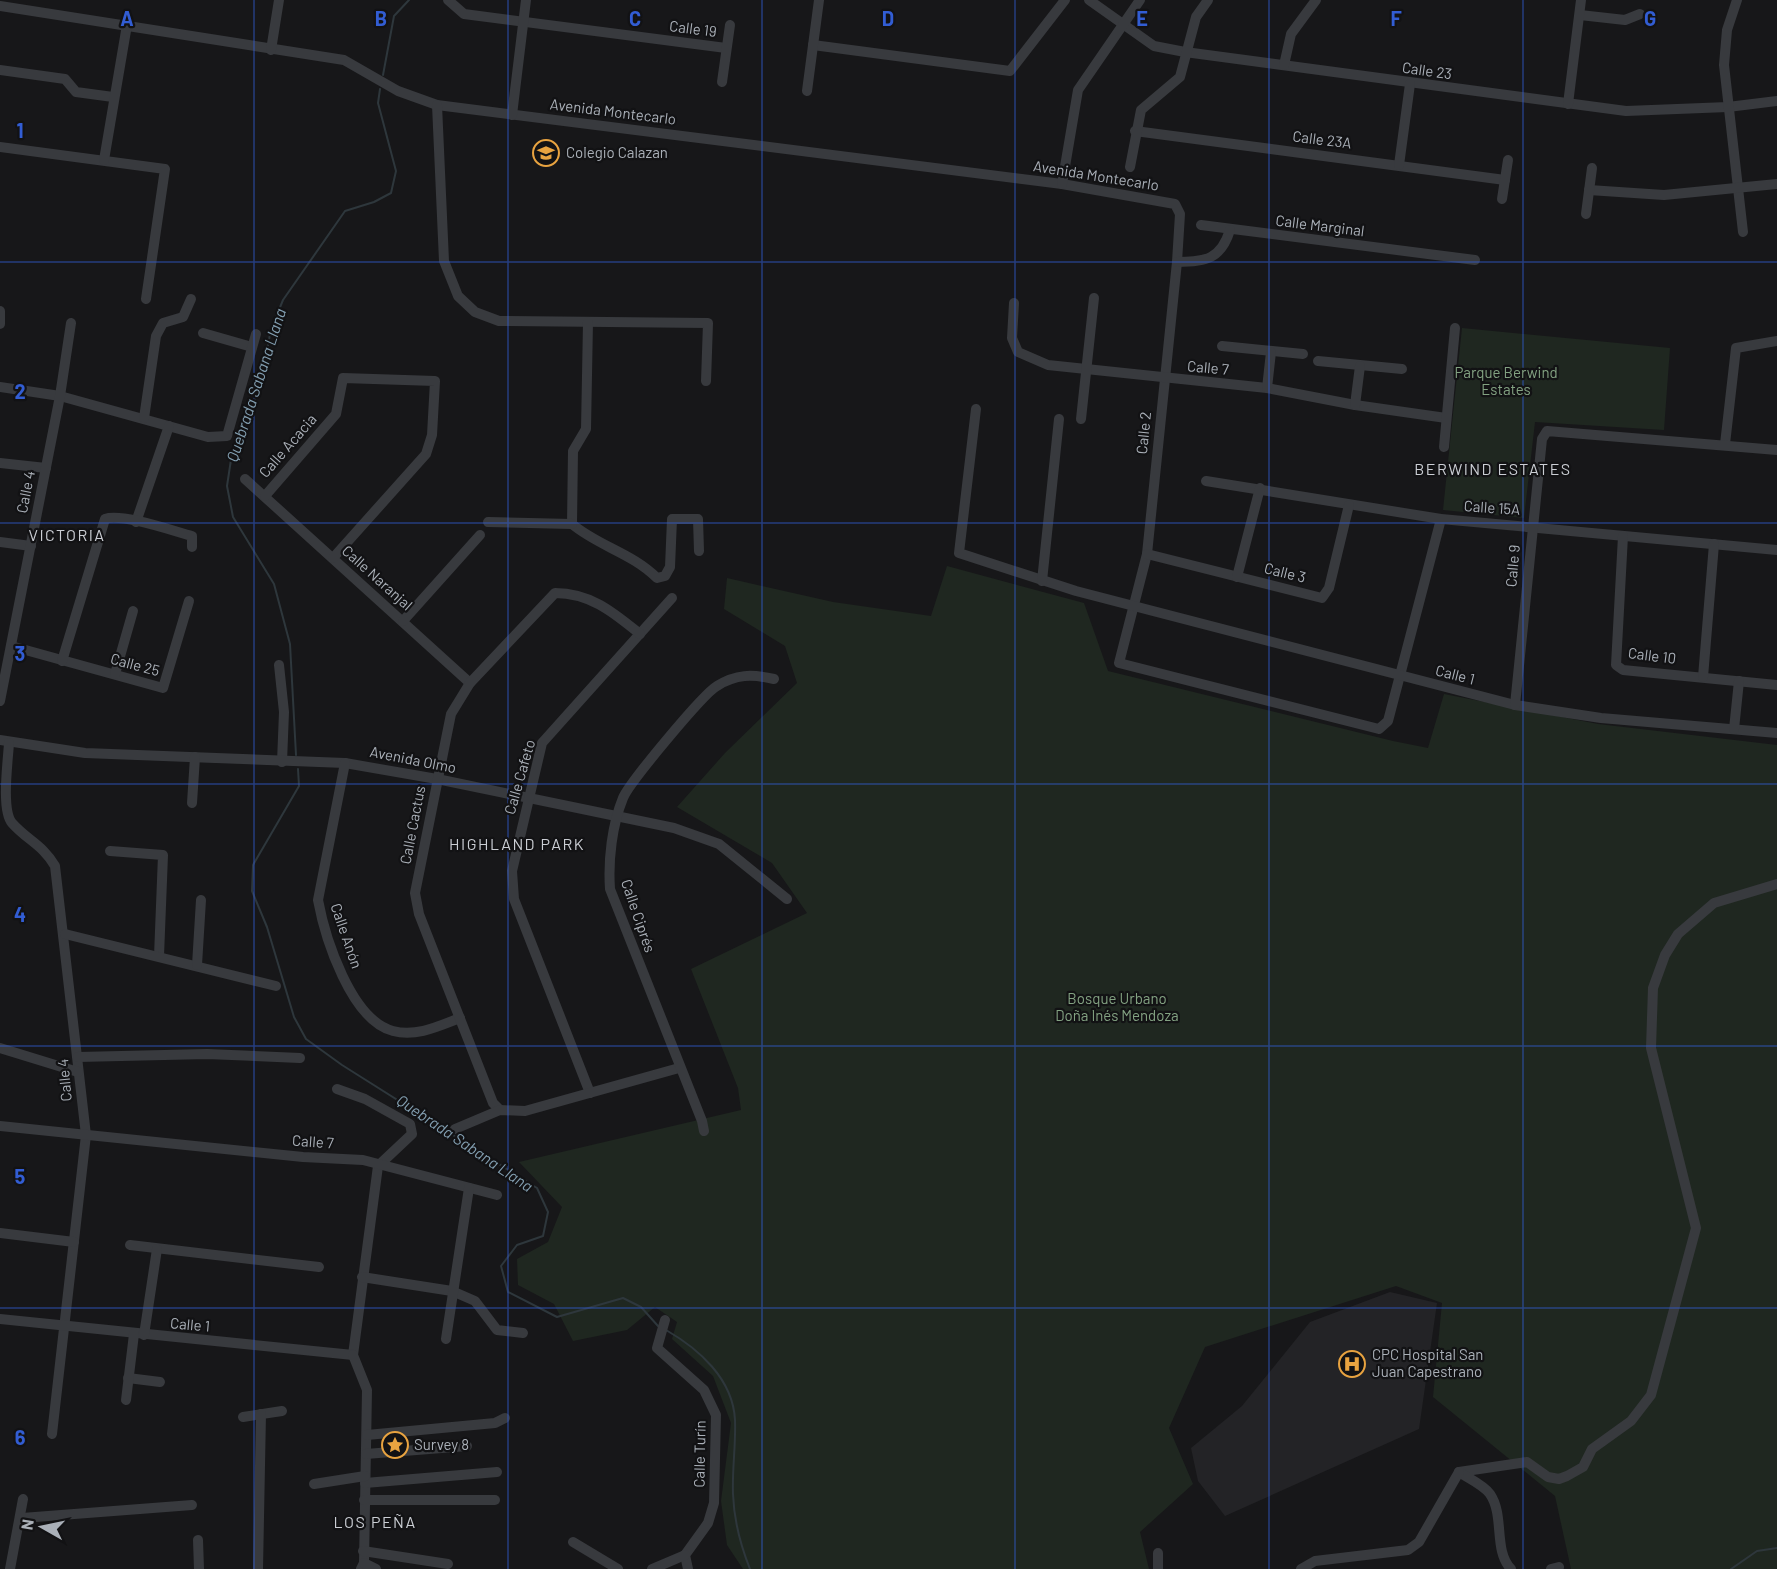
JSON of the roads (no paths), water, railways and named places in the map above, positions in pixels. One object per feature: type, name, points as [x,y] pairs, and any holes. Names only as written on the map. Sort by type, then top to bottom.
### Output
[{"type":"street","points":[[271,50],[279,0]]},
{"type":"street","name":"Calle 19","points":[[448,0],[464,14],[726,48],[723,82]]},
{"type":"street","points":[[512,115],[526,0]]},
{"type":"street","points":[[807,91],[819,0]]},
{"type":"street","points":[[813,45],[1010,71],[1065,0]]},
{"type":"street","name":"Calle 23","points":[[1089,0],[1154,46],[1185,52],[1410,84],[1626,111],[1728,107],[1777,101]]},
{"type":"street","points":[[1062,184],[1078,90],[1140,0]]},
{"type":"street","points":[[1130,167],[1135,131],[1141,110],[1180,77],[1196,17],[1208,0]]},
{"type":"street","points":[[1284,65],[1291,34],[1316,0]]},
{"type":"street","points":[[1568,104],[1581,0]]},
{"type":"street","points":[[1737,0],[1727,30],[1724,65],[1743,232]]},
{"type":"street","name":"Avenida Montecarlo","points":[[0,6],[127,24],[271,50],[344,60],[398,91],[437,105],[1062,184],[1175,204],[1180,214],[1177,261]]},
{"type":"street","points":[[1580,15],[1625,20],[1640,14]]},
{"type":"street","points":[[104,159],[127,24]]},
{"type":"street","points":[[726,48],[730,25]]},
{"type":"street","points":[[0,70],[65,79],[76,92],[113,97]]},
{"type":"street","points":[[1399,165],[1410,84]]},
{"type":"street","points":[[437,105],[444,261],[458,296],[475,312],[499,321],[708,323],[706,381]]},
{"type":"street","name":"Calle 23A","points":[[1135,131],[1505,180]]},
{"type":"street","points":[[0,147],[104,159],[165,169],[146,299]]},
{"type":"street","points":[[1502,199],[1508,160]]},
{"type":"street","points":[[1586,214],[1592,168]]},
{"type":"street","points":[[1590,190],[1664,195],[1777,184]]},
{"type":"street","name":"Calle Marginal","points":[[1201,225],[1475,260]]},
{"type":"street","points":[[1177,261],[1198,262],[1215,256],[1225,245],[1230,230]]},
{"type":"street","name":"Calle 2","points":[[1177,261],[1147,554],[1119,663],[1379,729],[1388,721],[1399,676]]},
{"type":"street","points":[[1081,419],[1094,298]]},
{"type":"street","points":[[144,418],[156,336],[163,323],[183,317],[191,299]]},
{"type":"street","name":"Calle 7","points":[[1014,303],[1012,338],[1018,352],[1048,365],[1086,371],[1267,388],[1355,405],[1446,418]]},
{"type":"street","points":[[0,311],[0,324]]},
{"type":"street","points":[[572,524],[573,451],[586,429],[588,322]]},
{"type":"street","name":"Calle 4","points":[[0,701],[60,396],[71,323]]},
{"type":"street","points":[[1444,447],[1455,328]]},
{"type":"street","points":[[203,333],[252,347]]},
{"type":"street","points":[[0,387],[60,396],[208,438],[227,436],[256,334]]},
{"type":"street","points":[[1777,341],[1736,348],[1725,444],[1777,450]]},
{"type":"street","points":[[1222,346],[1303,354]]},
{"type":"street","points":[[1267,388],[1271,352]]},
{"type":"street","points":[[1318,361],[1402,369]]},
{"type":"street","points":[[1355,405],[1360,366]]},
{"type":"street","name":"Calle Acacia","points":[[264,496],[336,414],[343,378],[435,381],[432,435],[426,454],[333,558]]},
{"type":"street","name":"Calle 1","points":[[976,409],[959,553],[1042,581],[1133,607],[1515,705],[1601,718],[1777,733]]},
{"type":"street","points":[[1042,581],[1059,419]]},
{"type":"street","points":[[136,522],[169,426]]},
{"type":"street","name":"Calle 9","points":[[1515,705],[1542,438],[1547,431],[1725,444]]},
{"type":"street","points":[[0,463],[46,468]]},
{"type":"street","name":"Calle Naranjal","points":[[245,479],[470,683]]},
{"type":"street","name":"Calle 15A","points":[[1206,481],[1441,519],[1777,550]]},
{"type":"street","points":[[1237,576],[1260,488]]},
{"type":"street","name":"Calle 3","points":[[1147,554],[1322,598],[1329,588],[1349,505]]},
{"type":"street","points":[[62,661],[105,519],[110,517],[136,522],[192,536],[192,548]]},
{"type":"street","points":[[488,522],[572,524],[588,538],[625,554],[657,578],[665,576],[670,567],[672,519],[698,519],[699,551]]},
{"type":"street","points":[[1399,676],[1441,519]]},
{"type":"street","points":[[403,621],[480,535]]},
{"type":"street","name":"Calle 10","points":[[1623,536],[1616,665],[1623,670],[1777,685]]},
{"type":"street","points":[[0,542],[31,546]]},
{"type":"street","points":[[1703,677],[1714,544]]},
{"type":"street","name":"Calle Cactus","points":[[500,1110],[494,1103],[419,914],[415,893],[436,779],[451,714],[470,683],[555,593],[573,593],[607,607],[640,634]]},
{"type":"street","name":"Calle Cafeto","points":[[590,1093],[514,899],[512,871],[542,744],[672,598]]},
{"type":"street","name":"Calle 25","points":[[11,646],[163,688],[189,600]]},
{"type":"street","points":[[115,674],[133,611]]},
{"type":"street","points":[[279,665],[284,712],[282,762]]},
{"type":"street","name":"Calle Ciprés","points":[[704,1131],[610,889],[608,864],[623,798],[637,776],[715,687],[740,675],[774,679]]},
{"type":"street","points":[[1734,729],[1739,681]]},
{"type":"street","name":"Calle 4","points":[[5,742],[6,811],[11,822],[47,851],[55,866],[65,934],[86,1135],[52,1434]]},
{"type":"street","name":"Avenida Olmo","points":[[5,742],[85,753],[345,763],[436,779],[674,828],[718,844],[787,899]]},
{"type":"street","points":[[192,802],[195,756]]},
{"type":"street","name":"Calle Anón","points":[[345,763],[318,900],[321,918],[350,992],[369,1018],[393,1031],[419,1033],[460,1018]]},
{"type":"street","points":[[110,851],[163,855],[159,956]]},
{"type":"street","points":[[1459,1472],[1527,1462],[1548,1477],[1559,1479],[1567,1476],[1583,1467],[1592,1449],[1631,1421],[1651,1395],[1696,1228],[1650,1048],[1653,988],[1665,955],[1678,934],[1714,903],[1777,884]]},
{"type":"street","points":[[197,965],[201,900]]},
{"type":"street","points":[[65,934],[276,986]]},
{"type":"street","points":[[0,1047],[78,1072]]},
{"type":"street","points":[[78,1057],[207,1054],[300,1058]]},
{"type":"street","points":[[455,1129],[500,1110],[525,1111],[679,1068]]},
{"type":"street","points":[[337,1089],[365,1099],[410,1124],[412,1134],[378,1166],[353,1355],[367,1390],[362,1566],[376,1569]]},
{"type":"street","name":"Calle 7","points":[[0,1126],[363,1160],[378,1166],[497,1195]]},
{"type":"street","points":[[446,1339],[469,1188]]},
{"type":"street","points":[[0,1233],[74,1242]]},
{"type":"street","points":[[130,1245],[319,1267]]},
{"type":"street","points":[[126,1401],[157,1249]]},
{"type":"street","points":[[363,1277],[452,1291],[475,1301],[497,1330],[523,1333]]},
{"type":"street","name":"Calle 1","points":[[0,1319],[139,1335],[353,1355]]},
{"type":"street","name":"Calle Turín","points":[[665,1320],[657,1348],[704,1390],[716,1415],[714,1503],[708,1523],[685,1555]]},
{"type":"street","points":[[129,1378],[160,1382]]},
{"type":"street","points":[[243,1417],[282,1411]]},
{"type":"street","points":[[258,1569],[261,1414]]},
{"type":"street","points":[[367,1435],[495,1423],[505,1418]]},
{"type":"street","points":[[366,1454],[467,1446]]},
{"type":"street","points":[[314,1484],[497,1472]]},
{"type":"street","points":[[1301,1569],[1315,1561],[1408,1550],[1419,1542],[1459,1472]]},
{"type":"street","points":[[1459,1472],[1489,1492],[1497,1511],[1504,1561],[1511,1569]]},
{"type":"street","points":[[10,1569],[22,1518],[23,1499]]},
{"type":"street","points":[[364,1500],[495,1500]]},
{"type":"street","points":[[22,1518],[192,1504]]},
{"type":"street","points":[[198,1540],[199,1569]]},
{"type":"street","points":[[573,1542],[618,1569]]},
{"type":"street","points":[[363,1551],[447,1564]]},
{"type":"street","points":[[1158,1553],[1158,1569]]},
{"type":"street","points":[[652,1569],[685,1555],[688,1569]]},
{"type":"waterway","name":"Quebrada Sabana Llana","points":[[383,75],[394,16],[409,0]]},
{"type":"waterway","name":"Quebrada Sabana Llana","points":[[296,755],[290,644],[274,584],[233,517],[227,486],[232,453],[248,421],[262,377],[271,329],[283,300],[345,211],[374,202],[391,193],[396,171],[378,103],[380,89]]},
{"type":"waterway","name":"Quebrada Sabana Llana","points":[[298,769],[299,786],[253,865],[252,891],[267,927],[294,1017],[306,1039],[342,1065],[537,1188],[548,1212],[543,1236],[517,1245],[501,1266],[508,1292],[557,1317],[623,1298],[641,1307],[658,1326]]},
{"type":"waterway","name":"Quebrada Sabana Llana","points":[[666,1330],[690,1346],[712,1367],[728,1391],[733,1405],[735,1514],[740,1541],[750,1569]]},
{"type":"waterway","name":"Quebrada Sabana Llana","points":[[1731,1569],[1757,1551],[1777,1548]]},
{"type":"place","name":"Colegio Calazan","points":[[546,153]]},
{"type":"place","name":"CPC Hospital San Juan Capestrano","points":[[1352,1364]]},
{"type":"place","name":"Survey 8","points":[[395,1445]]},
{"type":"district","name":"BERWIND ESTATES","points":[[1493,469]]},
{"type":"district","name":"VICTORIA","points":[[67,535]]},
{"type":"district","name":"HIGHLAND PARK","points":[[517,844]]},
{"type":"district","name":"LOS PEÑA","points":[[375,1522]]},
{"type":"park label","name":"Parque Berwind Estates","points":[[1506,382]]},
{"type":"park label","name":"Bosque Urbano Doña Inés Mendoza","points":[[1117,1008]]}]
